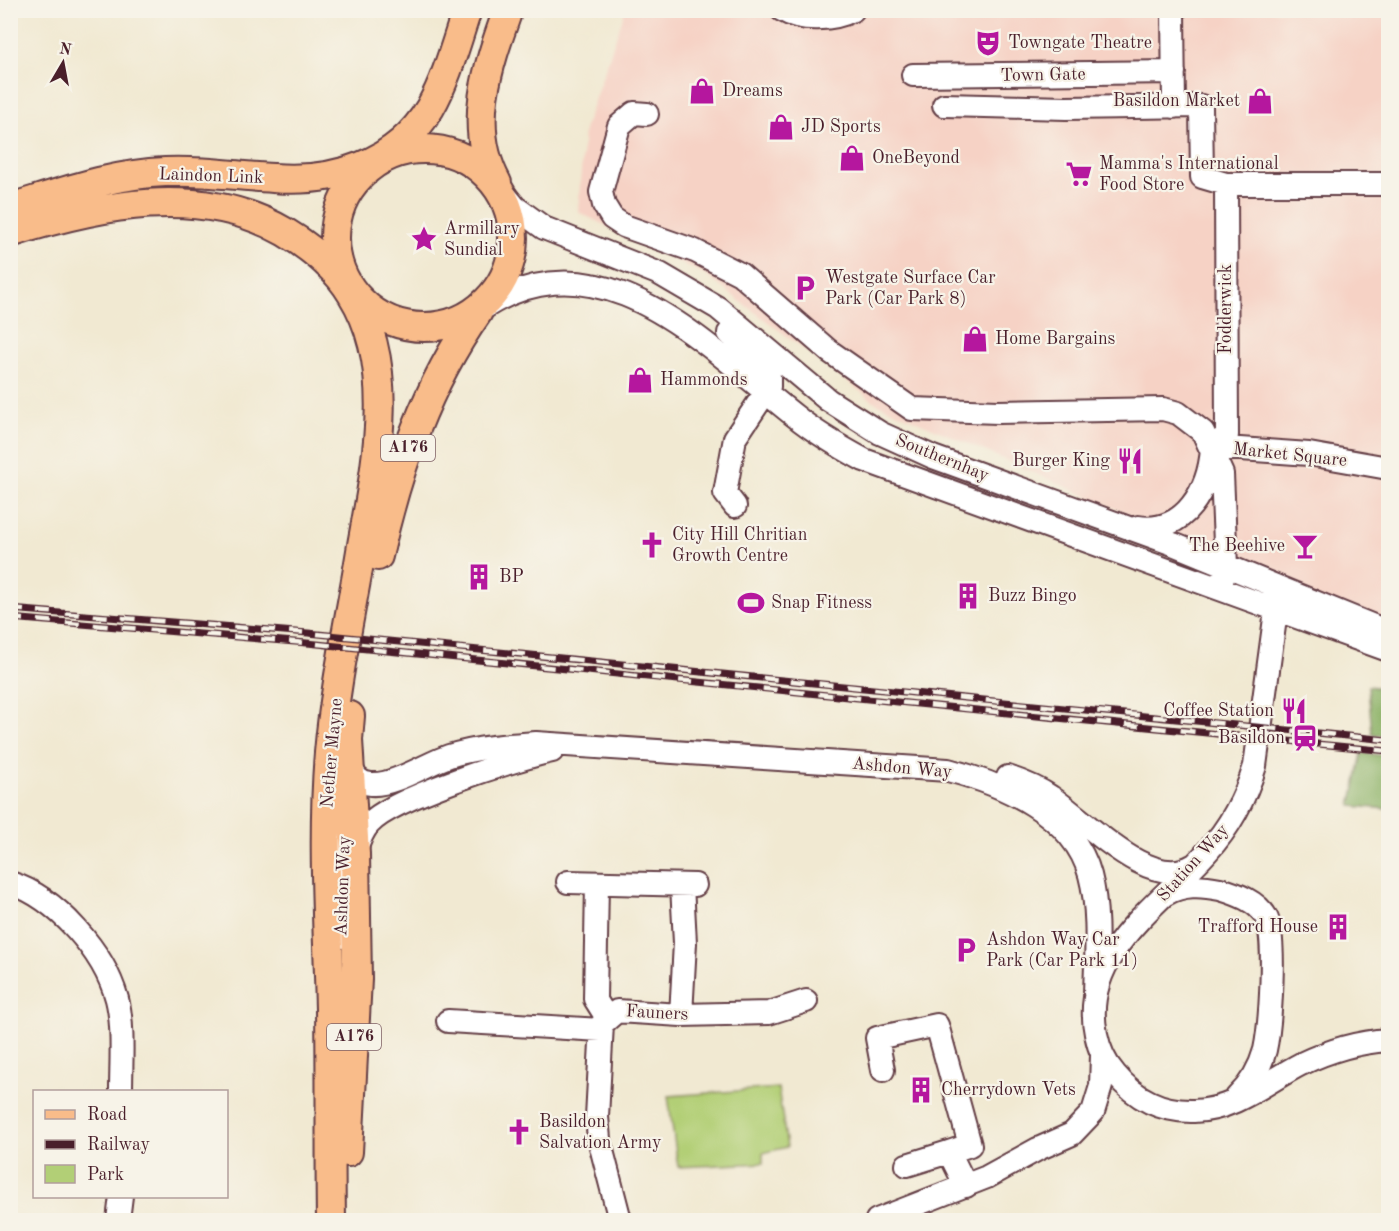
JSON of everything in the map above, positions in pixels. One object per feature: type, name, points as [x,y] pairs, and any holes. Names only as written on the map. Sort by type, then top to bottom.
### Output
[{"type":"main road","name":"A176","points":[[467,10],[444,78],[429,110],[407,136],[357,178],[349,191],[336,226],[339,263],[352,293],[379,316],[416,327],[449,324],[478,312],[502,276],[509,251],[510,220],[501,190],[485,158],[480,122],[491,62],[508,10]]},
{"type":"main road","name":"A176","points":[[377,160],[405,152],[444,153],[474,166],[501,190]]},
{"type":"main road","name":"Laindon Link","points":[[10,208],[130,176],[192,171],[273,178],[318,178],[357,169],[377,160]]},
{"type":"main road","name":"Laindon Link","points":[[10,233],[102,209],[143,203],[173,202],[229,210],[256,217],[296,239],[315,253],[352,293]]},
{"type":"main road","name":"Nether Mayne","points":[[330,1221],[330,1008],[325,894],[329,753],[370,500],[379,420],[375,354],[352,293]]},
{"type":"main road","name":"Nether Mayne","points":[[348,1221],[348,1149],[357,979],[355,854],[349,725],[355,676],[369,596],[394,491],[407,450],[450,354],[478,312]]},
{"type":"street","points":[[782,10],[801,16],[837,18],[853,10]]},
{"type":"street","points":[[1173,10],[1174,107]]},
{"type":"street","name":"Town Gate","points":[[913,75],[1174,72]]},
{"type":"street","name":"Town Gate","points":[[944,105],[1201,106],[1202,177],[1226,184]]},
{"type":"street","points":[[647,114],[634,113],[620,126],[601,192],[604,206],[612,218],[624,226],[678,244],[740,274],[829,351],[912,409],[972,412],[1163,409],[1191,420],[1203,432],[1219,441]]},
{"type":"street","points":[[1226,184],[1389,184]]},
{"type":"street","name":"Fodderwick","points":[[1226,184],[1219,441],[1224,488],[1226,566]]},
{"type":"street","name":"Southernhay","points":[[501,190],[515,207],[544,228],[660,274],[718,308],[828,400],[874,430],[933,457],[1122,525],[1389,632]]},
{"type":"street","name":"Southernhay","points":[[660,274],[710,314],[763,366],[769,376],[767,393]]},
{"type":"street","name":"Southernhay","points":[[478,312],[509,292],[528,285],[566,281],[606,288],[642,304],[694,333],[817,432],[887,471],[1389,650]]},
{"type":"street","points":[[724,501],[735,438],[767,393]]},
{"type":"street","name":"Fodderwick","points":[[1122,525],[1161,528],[1182,516],[1191,507],[1203,486],[1219,441]]},
{"type":"street","name":"Market Square","points":[[1219,441],[1389,468]]},
{"type":"street","points":[[1197,582],[1217,583],[1222,580],[1226,566]]},
{"type":"street","points":[[1259,580],[1271,593],[1276,610],[1286,601],[1302,598]]},
{"type":"street","name":"Station Way","points":[[1095,994],[1103,967],[1113,952],[1164,895],[1196,865],[1229,825],[1250,784],[1255,766],[1276,610]]},
{"type":"street","name":"Ashdon Way","points":[[350,764],[356,777],[362,783],[377,784],[450,756],[478,749],[536,743],[948,770],[981,778],[1024,799],[1061,828],[1075,845],[1090,873],[1095,904],[1095,994]]},
{"type":"street","name":"Ashdon Way","points":[[355,854],[368,825],[407,800],[539,754],[589,747]]},
{"type":"street","points":[[948,770],[990,773],[1026,783],[1048,794],[1126,854],[1160,872],[1181,872],[1196,865]]},
{"type":"street","name":"Ashdon Way","points":[[330,1008],[341,952],[342,843],[345,820],[352,803],[386,782]]},
{"type":"street","points":[[568,882],[689,885],[681,1015]]},
{"type":"street","points":[[10,883],[26,888],[67,918],[96,954],[117,999],[121,1090]]},
{"type":"street","points":[[448,1021],[604,1024],[595,999],[597,883]]},
{"type":"street","points":[[1164,895],[1182,887],[1195,886],[1230,892],[1257,906],[1266,918],[1270,929],[1270,995],[1264,1051],[1252,1079],[1232,1103]]},
{"type":"street","points":[[1095,994],[1094,1025],[1102,1054],[1125,1087],[1161,1108],[1196,1111],[1232,1103],[1323,1054],[1389,1040]]},
{"type":"street","name":"Fauners","points":[[620,1221],[599,1139],[597,1117],[604,1024],[617,1011],[681,1015],[769,1013],[806,1001]]},
{"type":"street","points":[[883,1070],[878,1038],[937,1025],[970,1145],[907,1165]]},
{"type":"street","points":[[877,1221],[966,1186],[1072,1134],[1093,1112],[1098,1098],[1102,1054]]},
{"type":"street","points":[[949,1152],[966,1186]]},
{"type":"street","points":[[118,1221],[121,1198]]},
{"type":"shaded area","points":[[625,11],[1388,11],[1388,623],[1338,607],[876,403],[704,274],[578,212],[584,130]]},
{"type":"green space","points":[[1368,686],[1388,689],[1388,736],[1372,734]]},
{"type":"green space","points":[[1362,753],[1388,756],[1388,809],[1351,806]]},
{"type":"green space","points":[[778,1088],[787,1147],[763,1153],[763,1163],[678,1167],[668,1096]]},
{"type":"railway","points":[[10,609],[308,633],[1388,740]]},
{"type":"railway","points":[[10,618],[307,643],[1388,751]]},
{"type":"place","name":"Towngate Theatre","points":[[988,43]]},
{"type":"place","name":"Dreams","points":[[702,91]]},
{"type":"place","name":"Basildon Market","points":[[1260,101]]},
{"type":"place","name":"JD Sports","points":[[781,127]]},
{"type":"place","name":"OneBeyond","points":[[852,158]]},
{"type":"place","name":"Mamma's International Food Store","points":[[1079,174]]},
{"type":"place","name":"Armillary Sundial","points":[[424,239]]},
{"type":"place","name":"Westgate Surface Car Park (Car Park 8)","points":[[805,288]]},
{"type":"place","name":"Home Bargains","points":[[975,339]]},
{"type":"place","name":"Hammonds","points":[[640,380]]},
{"type":"place","name":"Burger King","points":[[1130,461]]},
{"type":"place","name":"City Hill Chritian Growth Centre","points":[[652,545]]},
{"type":"place","name":"The Beehive","points":[[1305,546]]},
{"type":"place","name":"BP","points":[[479,577]]},
{"type":"place","name":"Buzz Bingo","points":[[968,596]]},
{"type":"place","name":"Snap Fitness","points":[[751,603]]},
{"type":"place","name":"Coffee Station","points":[[1294,711]]},
{"type":"place","name":"Basildon","points":[[1305,738]]},
{"type":"place","name":"Trafford House","points":[[1338,927]]},
{"type":"place","name":"Ashdon Way Car Park (Car Park 11)","points":[[966,950]]},
{"type":"place","name":"Cherrydown Vets","points":[[921,1090]]},
{"type":"place","name":"Basildon Salvation Army","points":[[519,1132]]}]
